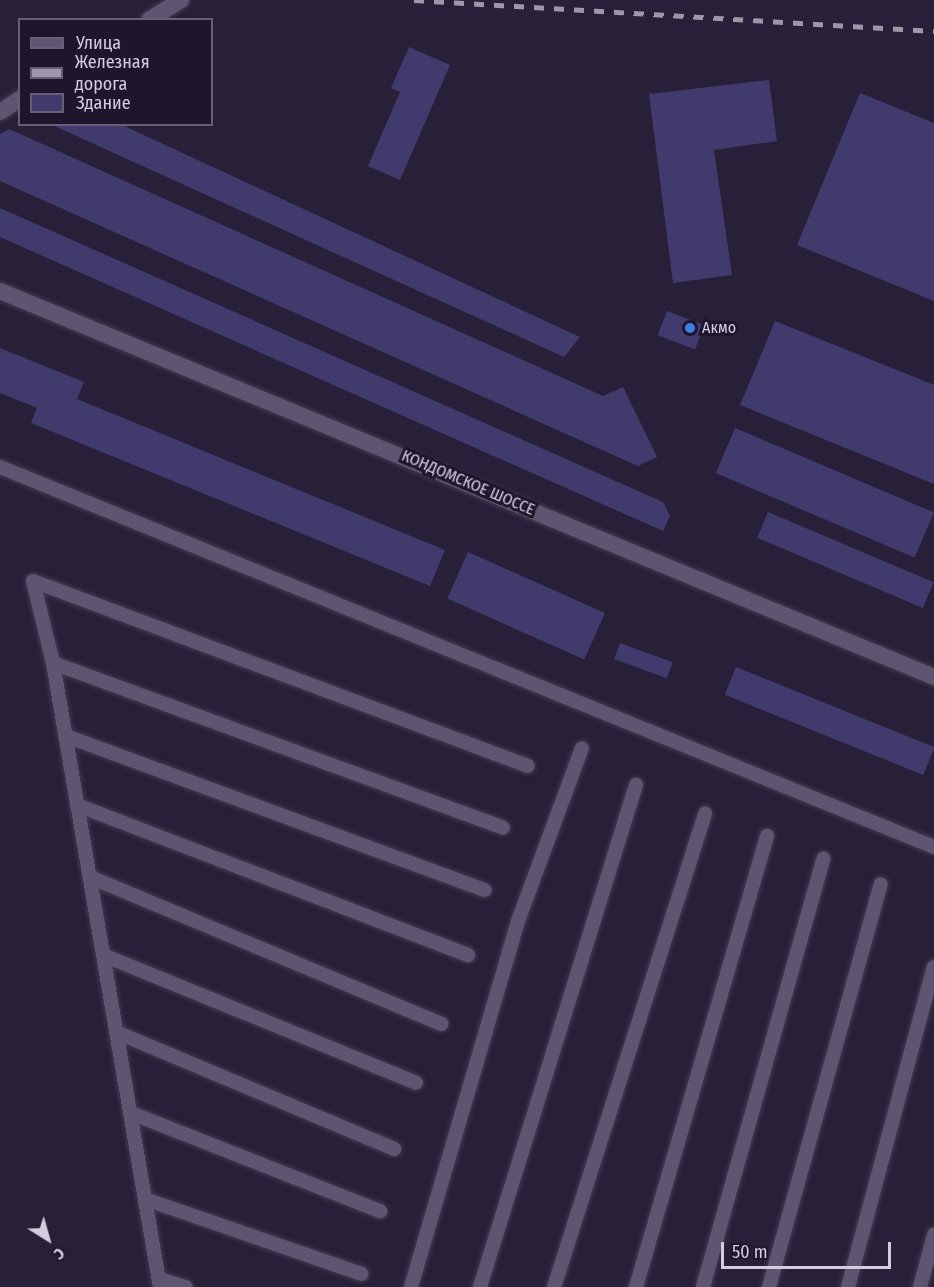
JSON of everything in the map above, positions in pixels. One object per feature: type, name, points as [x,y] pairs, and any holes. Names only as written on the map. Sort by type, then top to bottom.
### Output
[{"type":"street","points":[[152,18],[181,0]]},
{"type":"street","points":[[0,112],[18,100]]},
{"type":"street","name":"КОНДОМСКОЕ ШОССЕ","points":[[0,291],[934,677]]},
{"type":"lane","points":[[0,467],[934,847]]},
{"type":"lane","points":[[186,1287],[160,1283],[53,663],[33,580],[528,766]]},
{"type":"lane","points":[[53,663],[503,828]]},
{"type":"lane","points":[[66,736],[485,890]]},
{"type":"lane","points":[[411,1287],[518,921],[582,748]]},
{"type":"lane","points":[[480,1287],[636,785]]},
{"type":"lane","points":[[77,805],[468,955]]},
{"type":"lane","points":[[554,1287],[705,814]]},
{"type":"lane","points":[[636,1287],[767,836]]},
{"type":"lane","points":[[703,1287],[824,859]]},
{"type":"lane","points":[[90,877],[441,1024]]},
{"type":"lane","points":[[769,1287],[881,884]]},
{"type":"lane","points":[[103,955],[416,1083]]},
{"type":"lane","points":[[848,1287],[934,967]]},
{"type":"lane","points":[[116,1032],[394,1149]]},
{"type":"lane","points":[[130,1113],[380,1212]]},
{"type":"lane","points":[[145,1199],[361,1274]]},
{"type":"lane","points":[[920,1287],[934,1235]]},
{"type":"building","points":[[409,47],[450,65],[400,180],[368,166],[400,92],[391,88]]},
{"type":"building","points":[[769,80],[777,141],[714,150],[732,275],[673,283],[649,94]]},
{"type":"building","points":[[860,93],[934,123],[934,301],[797,245]]},
{"type":"building","points":[[54,126],[124,126],[580,337],[564,357]]},
{"type":"building","points":[[9,129],[603,396],[623,387],[657,457],[638,466],[0,181],[0,134]]},
{"type":"building","points":[[0,208],[663,502],[670,516],[663,531],[0,237]]},
{"type":"building","points":[[667,311],[704,325],[695,350],[658,335]]},
{"type":"building","points":[[775,321],[934,385],[934,484],[740,405]]},
{"type":"building","points":[[0,348],[84,382],[77,399],[445,550],[430,586],[31,423],[37,408],[0,393]]},
{"type":"building","points":[[735,428],[934,512],[915,558],[716,473]]},
{"type":"building","points":[[768,512],[934,582],[923,608],[757,538]]},
{"type":"building","points":[[468,552],[605,613],[584,660],[447,599]]},
{"type":"building","points":[[620,643],[673,662],[667,678],[614,659]]},
{"type":"building","points":[[736,667],[934,747],[923,775],[725,695]]},
{"type":"railway","points":[[414,0],[934,31]]},
{"type":"place","name":"Акмо","points":[[690,328]]}]
